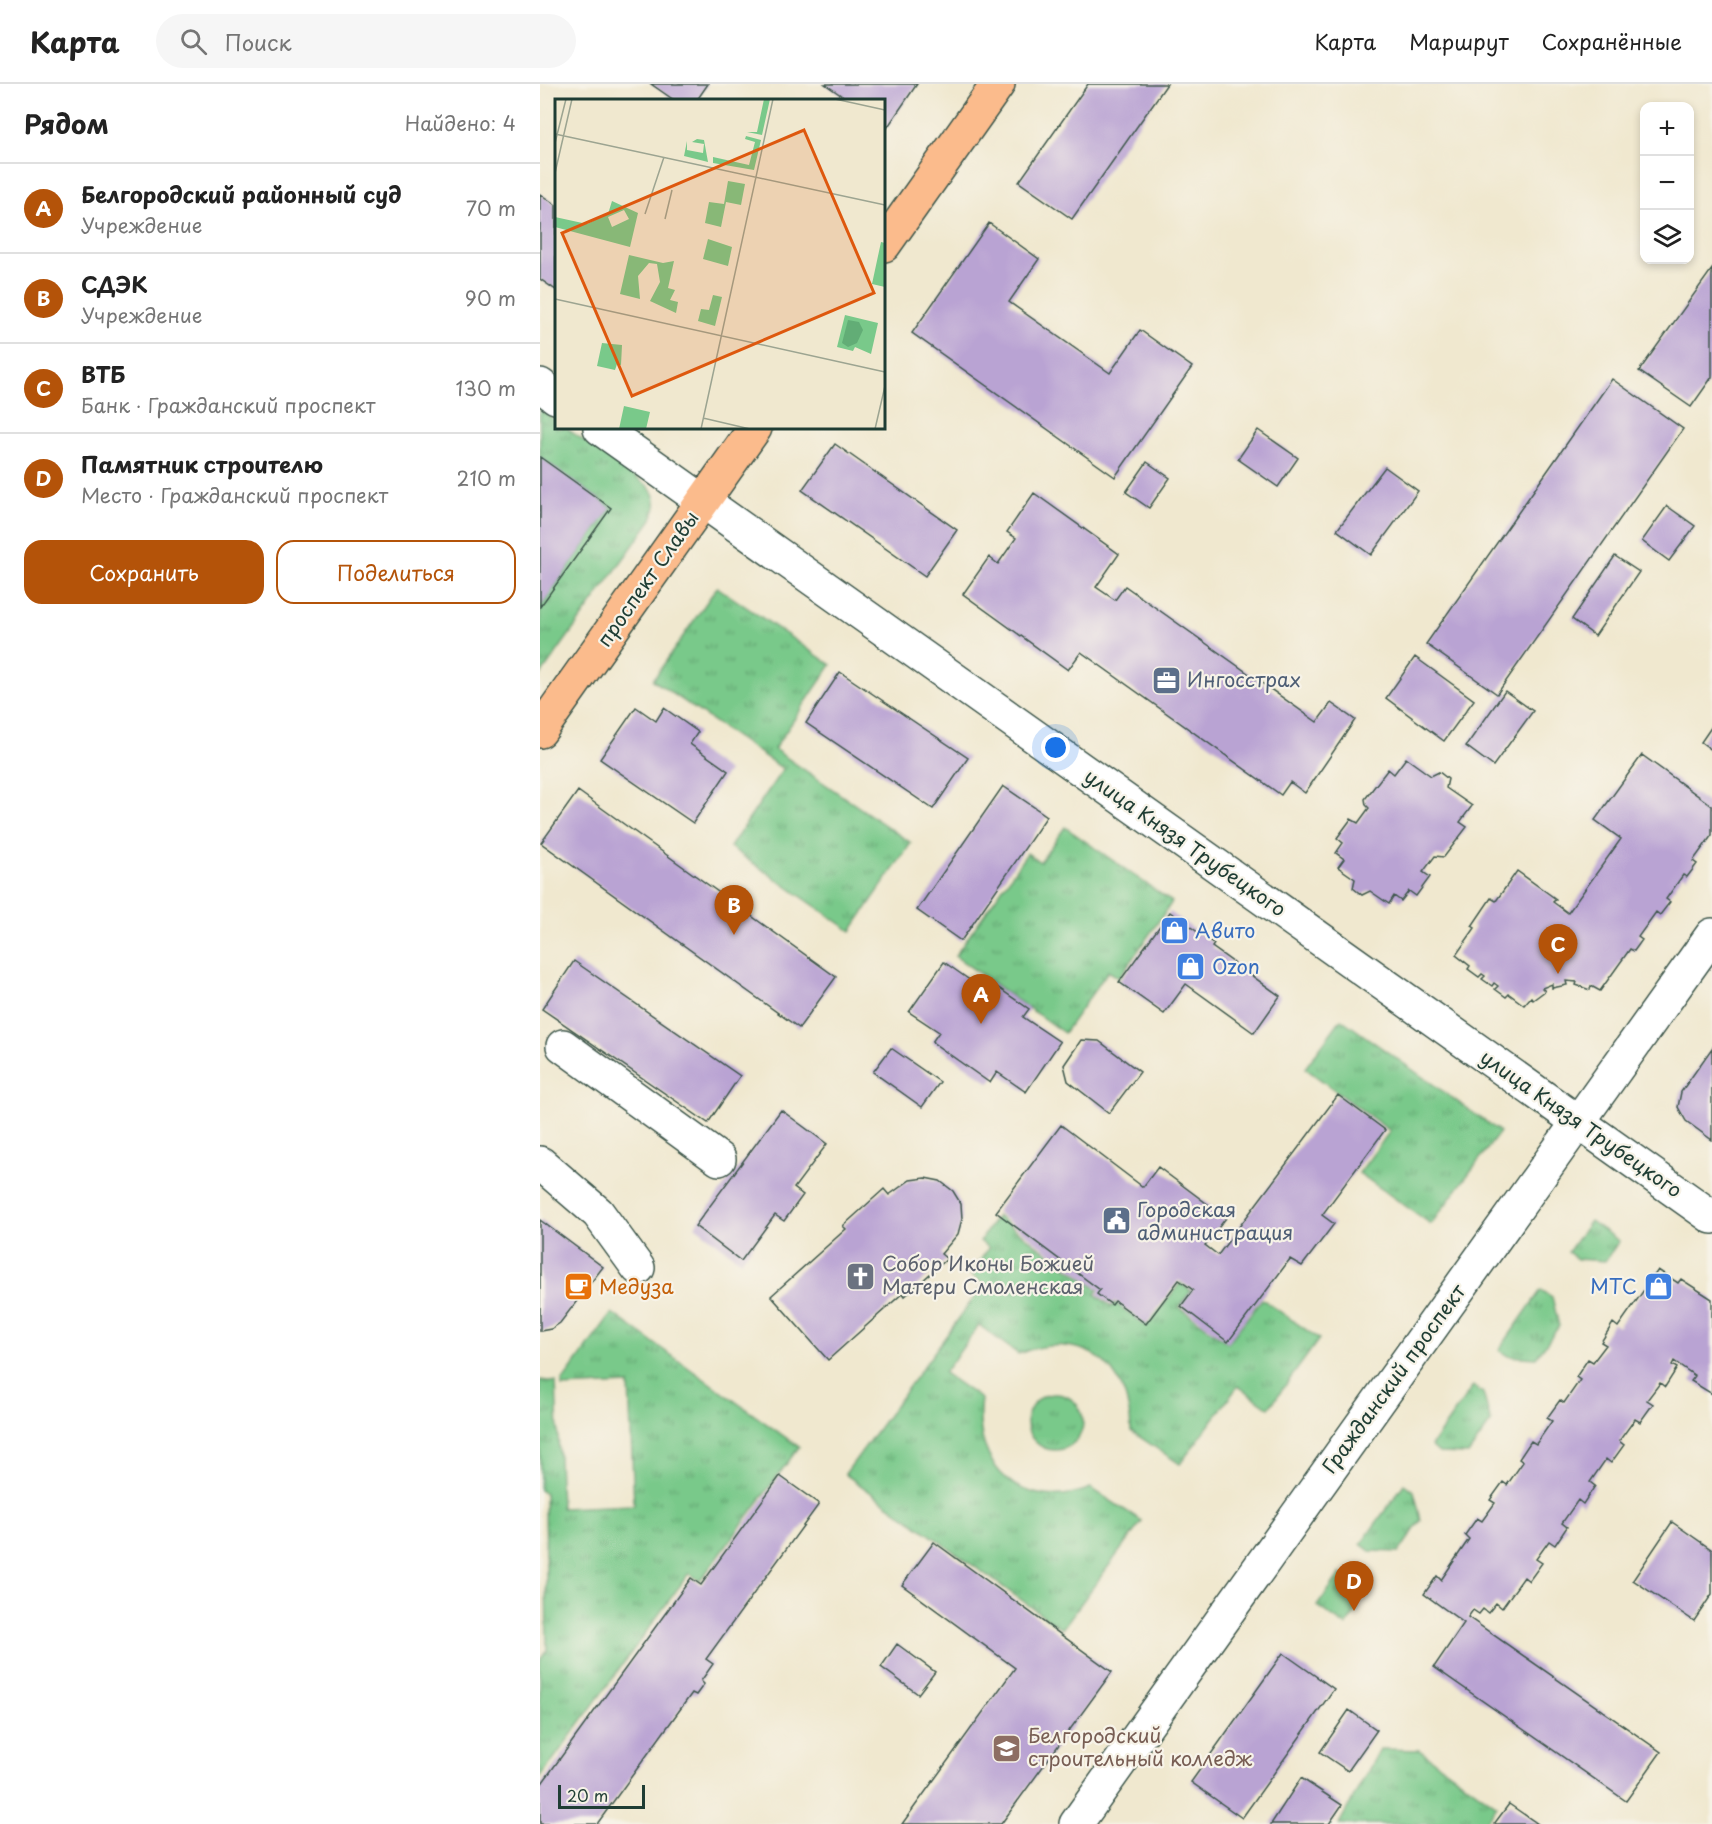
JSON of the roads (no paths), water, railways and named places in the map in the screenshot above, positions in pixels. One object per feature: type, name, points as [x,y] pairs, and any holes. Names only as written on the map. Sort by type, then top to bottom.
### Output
[{"type":"main road","points":[[885,244],[998,84]]},
{"type":"main road","name":"проспект Славы","points":[[540,731],[754,429]]},
{"type":"street","points":[[540,385],[555,396]]},
{"type":"street","name":"улица Князя Трубецкого","points":[[601,429],[1712,1217]]},
{"type":"street","name":"Гражданский проспект","points":[[1076,1824],[1712,935]]},
{"type":"street","points":[[563,1046],[719,1159]]},
{"type":"street","points":[[540,1163],[598,1213],[638,1268]]},
{"type":"place","name":"Ингосстрах","points":[[1166,680]]},
{"type":"place","name":"Авито","points":[[1174,931]]},
{"type":"place","name":"СДЭК","points":[[734,935]]},
{"type":"place","name":"Ozon","points":[[1191,967]]},
{"type":"place","name":"ВТБ","points":[[1558,974]]},
{"type":"place","name":"Белгородский районный суд","points":[[981,1024]]},
{"type":"place","name":"Городская администрация","points":[[1116,1221]]},
{"type":"place","name":"Собор Иконы Божией Матери Смоленская","points":[[861,1276]]},
{"type":"place","name":"Медуза","points":[[578,1287]]},
{"type":"place","name":"МТС","points":[[1658,1287]]},
{"type":"place","name":"Памятник строителю","points":[[1354,1611]]},
{"type":"place","name":"Белгородский строительный колледж","points":[[1007,1748]]}]
